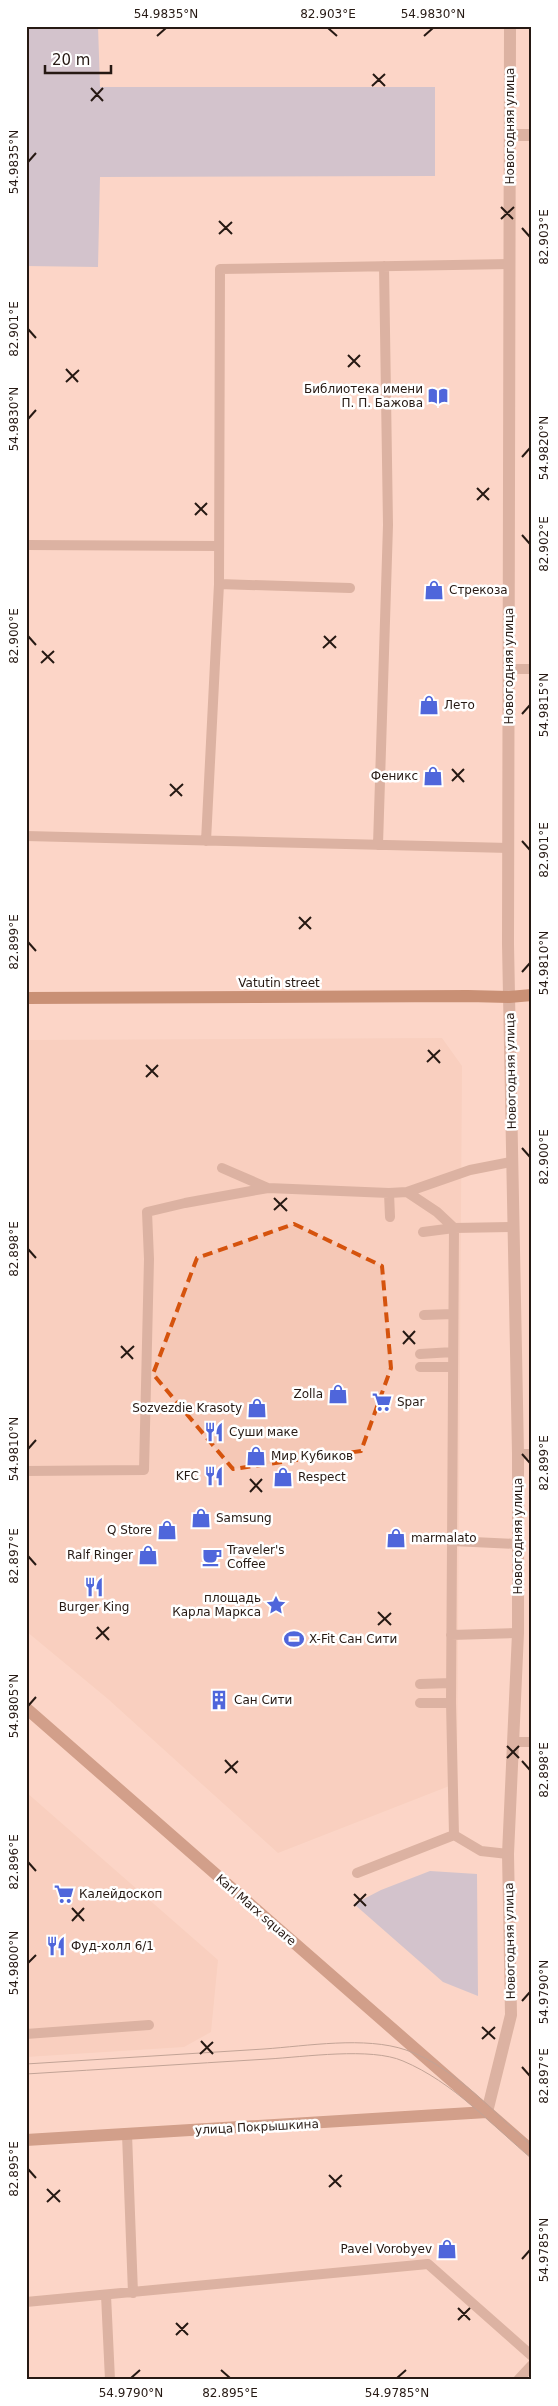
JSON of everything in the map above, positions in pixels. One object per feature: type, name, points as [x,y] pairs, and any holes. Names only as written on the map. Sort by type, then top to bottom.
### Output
[{"type":"main road","name":"Vatutin street","points":[[26,998],[509,997],[532,995]]},
{"type":"main road","name":"Karl Marx square","points":[[26,1708],[532,2151]]},
{"type":"main road","name":"улица Покрышкина","points":[[26,2140],[487,2112]]},
{"type":"street","name":"Новогодняя улица","points":[[487,2112],[511,2015],[508,1854],[518,1633],[518,1454],[508,848],[510,26]]},
{"type":"street","points":[[510,134],[532,135]]},
{"type":"lane","points":[[206,841],[219,584],[220,269],[510,264]]},
{"type":"lane","points":[[378,845],[388,525],[384,266]]},
{"type":"lane","points":[[26,545],[219,546]]},
{"type":"lane","points":[[219,584],[350,588]]},
{"type":"lane","points":[[509,669],[532,669]]},
{"type":"lane","points":[[26,836],[508,848]]},
{"type":"lane","points":[[26,1471],[144,1470],[149,1259],[147,1212],[268,1188],[389,1193],[407,1192],[470,1170],[512,1162]]},
{"type":"lane","points":[[222,1168],[268,1188]]},
{"type":"lane","points":[[407,1192],[437,1212],[454,1228],[451,1683],[454,1835]]},
{"type":"lane","points":[[389,1193],[390,1217]]},
{"type":"lane","points":[[423,1232],[454,1228],[514,1227]]},
{"type":"lane","points":[[424,1315],[453,1314]]},
{"type":"lane","points":[[420,1354],[453,1352]]},
{"type":"lane","points":[[420,1368],[453,1367]]},
{"type":"lane","points":[[518,1454],[532,1454]]},
{"type":"lane","points":[[452,1541],[518,1544]]},
{"type":"lane","points":[[452,1635],[518,1633]]},
{"type":"lane","points":[[420,1684],[451,1683]]},
{"type":"lane","points":[[420,1703],[451,1703]]},
{"type":"lane","points":[[513,1742],[532,1742]]},
{"type":"lane","points":[[454,1835],[481,1851],[508,1854]]},
{"type":"lane","points":[[357,1872],[454,1835]]},
{"type":"lane","points":[[26,2034],[148,2025]]},
{"type":"lane","points":[[127,2134],[133,2293]]},
{"type":"lane","points":[[26,2302],[428,2264],[532,2356]]},
{"type":"lane","points":[[106,2295],[110,2380]]},
{"type":"lane","points":[[518,2380],[532,2365]]},
{"type":"highlighted area","points":[[294,1224],[382,1266],[391,1368],[361,1451],[233,1469],[153,1374],[197,1258]]},
{"type":"shaded area","points":[[26,26],[98,26],[100,87],[435,87],[435,176],[100,177],[98,267],[26,266]]},
{"type":"shaded area","points":[[442,1038],[462,1066],[457,1783],[278,1853],[108,1699],[26,1631],[26,1040]]},
{"type":"shaded area","points":[[26,1792],[218,1960],[211,2032],[184,2047],[26,2057]]},
{"type":"shaded area","points":[[430,1871],[477,1874],[478,1996],[443,1982],[354,1904],[381,1890]]},
{"type":"tram line","points":[[26,2064],[336,2043],[390,2046],[406,2050],[424,2058],[457,2079],[532,2146]]},
{"type":"tram line","points":[[26,2074],[337,2054],[373,2054],[403,2061],[439,2080],[471,2105],[532,2159]]},
{"type":"place","name":"Библиотека имени П. П. Бажова","points":[[438,396]]},
{"type":"place","name":"Стрекоза","points":[[434,590]]},
{"type":"place","name":"Лето","points":[[429,705]]},
{"type":"place","name":"Феникс","points":[[433,776]]},
{"type":"place","name":"Zolla","points":[[338,1394]]},
{"type":"place","name":"Spar","points":[[382,1402]]},
{"type":"place","name":"Sozvezdie Krasoty","points":[[257,1408]]},
{"type":"place","name":"Суши маке","points":[[214,1432]]},
{"type":"place","name":"Мир Кубиков","points":[[256,1456]]},
{"type":"place","name":"KFC","points":[[214,1476]]},
{"type":"place","name":"Respect","points":[[283,1477]]},
{"type":"place","name":"Samsung","points":[[201,1518]]},
{"type":"place","name":"Q Store","points":[[167,1530]]},
{"type":"place","name":"marmalato","points":[[396,1538]]},
{"type":"place","name":"Ralf Ringer","points":[[148,1555]]},
{"type":"place","name":"Traveler's Coffee","points":[[212,1557]]},
{"type":"place","name":"Burger King","points":[[94,1587]]},
{"type":"place","name":"площадь Карла Маркса","points":[[276,1605]]},
{"type":"place","name":"X-Fit Сан Сити","points":[[294,1639]]},
{"type":"place","name":"Сан Сити","points":[[219,1700]]},
{"type":"place","name":"Калейдоскоп","points":[[64,1894]]},
{"type":"place","name":"Фуд-холл 6/1","points":[[56,1946]]},
{"type":"place","name":"Pavel Vorobyev","points":[[447,2249]]}]
